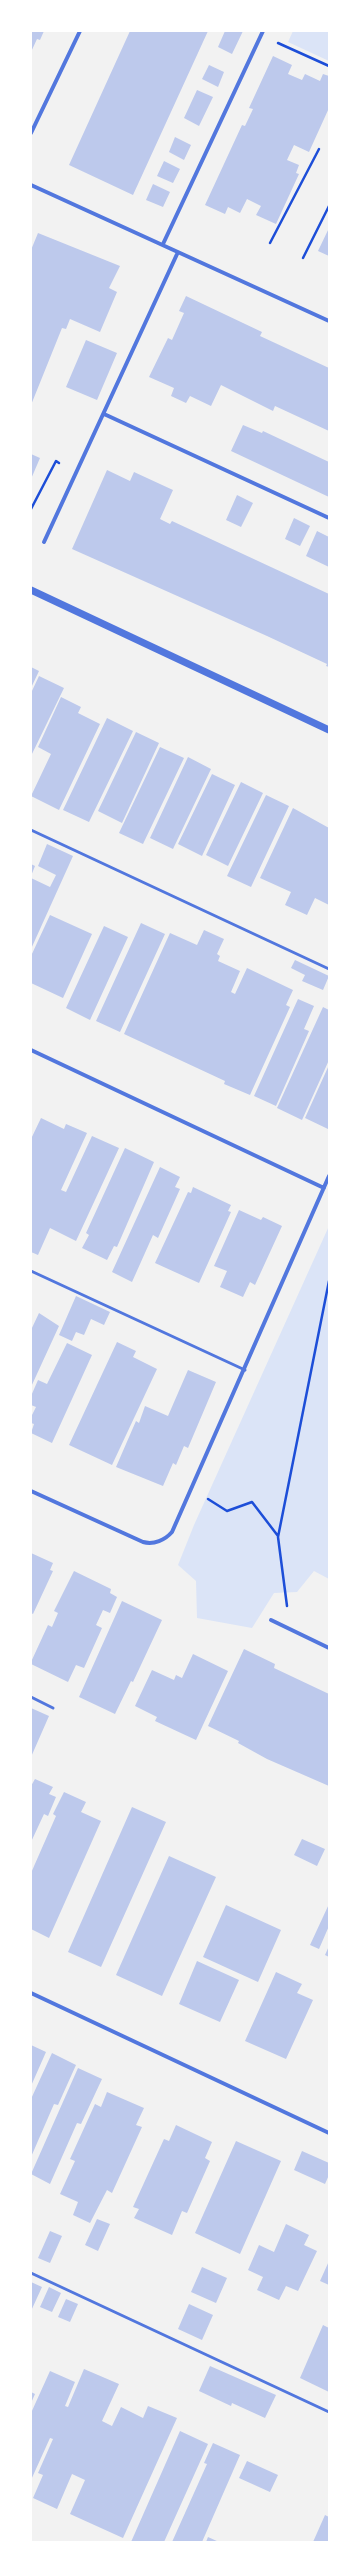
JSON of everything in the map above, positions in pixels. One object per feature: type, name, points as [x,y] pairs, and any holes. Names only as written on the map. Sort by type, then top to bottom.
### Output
[{"type":"street","points":[[31,133],[80,31]]},
{"type":"street","points":[[163,244],[263,31]]},
{"type":"street","points":[[31,185],[329,321]]},
{"type":"street","points":[[44,542],[178,252]]},
{"type":"street","points":[[104,414],[329,518]]},
{"type":"street","points":[[31,590],[329,730]]},
{"type":"street","points":[[31,1050],[324,1188]]},
{"type":"street","points":[[31,1490],[143,1542],[153,1543],[163,1539],[175,1529],[329,1176]]},
{"type":"street","points":[[271,1620],[329,1648]]},
{"type":"street","points":[[31,1993],[329,2133]]},
{"type":"lane","points":[[31,830],[329,969]]},
{"type":"lane","points":[[31,1271],[245,1370]]},
{"type":"lane","points":[[31,1697],[53,1708]]},
{"type":"lane","points":[[31,2273],[329,2412]]},
{"type":"path","points":[[276,42],[329,66]]},
{"type":"path","points":[[270,243],[319,149]]},
{"type":"path","points":[[303,258],[329,206]]},
{"type":"path","points":[[289,1629],[278,1537],[329,1281]]},
{"type":"path","points":[[193,1488],[227,1511],[252,1502],[278,1537]]},
{"type":"shaded area","points":[[293,31],[329,31],[329,61],[288,42]]},
{"type":"shaded area","points":[[329,1226],[329,1579],[314,1571],[297,1592],[274,1593],[252,1628],[197,1618],[196,1581],[178,1565],[194,1525]]},
{"type":"building","points":[[31,31],[44,31],[40,40],[37,39],[31,52]]},
{"type":"building","points":[[130,31],[208,31],[133,195],[69,165]]},
{"type":"building","points":[[225,31],[243,31],[232,54],[218,47]]},
{"type":"building","points":[[273,56],[292,65],[288,74],[302,80],[305,74],[320,81],[323,74],[329,76],[329,108],[309,152],[294,145],[287,160],[299,165],[296,173],[299,174],[276,224],[256,215],[261,206],[247,199],[240,213],[228,207],[225,214],[205,205],[242,125],[245,126],[253,109],[249,108]]},
{"type":"building","points":[[209,65],[224,72],[218,87],[202,79]]},
{"type":"building","points":[[197,90],[213,97],[199,126],[184,118]]},
{"type":"building","points":[[175,137],[191,145],[184,160],[169,152]]},
{"type":"building","points":[[164,161],[180,169],[173,183],[157,176]]},
{"type":"building","points":[[153,184],[170,192],[163,207],[146,200]]},
{"type":"building","points":[[329,228],[329,256],[318,251]]},
{"type":"building","points":[[38,233],[120,266],[109,288],[117,292],[100,332],[70,319],[66,329],[62,328],[31,405],[31,250]]},
{"type":"building","points":[[186,296],[262,332],[260,336],[329,368],[329,431],[275,406],[273,411],[221,385],[211,406],[190,396],[186,403],[171,396],[174,388],[149,377],[168,338],[172,340],[184,313],[179,311]]},
{"type":"building","points":[[86,340],[117,353],[97,400],[66,387]]},
{"type":"building","points":[[243,425],[262,433],[263,431],[329,462],[329,497],[231,451]]},
{"type":"building","points":[[31,454],[40,458],[31,479]]},
{"type":"building","points":[[107,470],[130,481],[134,472],[173,490],[160,519],[170,524],[172,521],[329,594],[329,667],[326,666],[327,664],[267,636],[72,549]]},
{"type":"building","points":[[237,495],[253,503],[241,527],[226,520]]},
{"type":"building","points":[[294,518],[310,526],[300,546],[285,539]]},
{"type":"building","points":[[317,531],[329,537],[329,567],[306,556]]},
{"type":"building","points":[[31,667],[39,671],[31,688]]},
{"type":"building","points":[[39,676],[64,688],[31,756],[31,693]]},
{"type":"building","points":[[61,697],[81,707],[78,713],[100,724],[59,810],[31,796],[51,754],[38,747]]},
{"type":"building","points":[[107,718],[133,731],[89,822],[63,810]]},
{"type":"building","points":[[136,732],[159,743],[122,823],[98,811]]},
{"type":"building","points":[[160,747],[184,758],[143,844],[119,833]]},
{"type":"building","points":[[188,757],[211,769],[173,849],[150,838]]},
{"type":"building","points":[[212,774],[235,785],[202,856],[178,844]]},
{"type":"building","points":[[241,782],[263,793],[228,866],[206,855]]},
{"type":"building","points":[[266,795],[289,806],[251,887],[227,876]]},
{"type":"building","points":[[293,808],[329,828],[329,905],[315,898],[307,915],[285,905],[291,892],[260,878]]},
{"type":"building","points":[[47,844],[73,856],[31,949],[31,878],[50,887],[56,875],[38,866]]},
{"type":"building","points":[[31,864],[35,866],[31,876]]},
{"type":"building","points":[[50,915],[92,934],[63,998],[31,983],[31,956]]},
{"type":"building","points":[[141,923],[165,934],[120,1032],[96,1021]]},
{"type":"building","points":[[104,926],[128,937],[90,1020],[66,1008]]},
{"type":"building","points":[[204,930],[224,939],[217,954],[220,956],[218,961],[240,971],[231,992],[235,994],[247,968],[293,990],[286,1005],[290,1007],[250,1095],[224,1084],[225,1081],[124,1034],[170,933],[197,945]]},
{"type":"building","points":[[295,960],[329,976],[323,990],[302,981],[305,975],[291,968]]},
{"type":"building","points":[[298,999],[314,1006],[304,1029],[309,1031],[276,1106],[254,1096]]},
{"type":"building","points":[[323,1007],[329,1010],[329,1060],[302,1120],[277,1108]]},
{"type":"building","points":[[329,1065],[329,1128],[328,1129],[305,1118]]},
{"type":"building","points":[[41,1118],[64,1129],[66,1124],[87,1133],[61,1190],[66,1192],[92,1136],[119,1148],[76,1241],[50,1228],[38,1255],[31,1252],[31,1139]]},
{"type":"building","points":[[125,1148],[154,1162],[117,1247],[114,1246],[107,1260],[82,1248],[89,1235],[86,1233]]},
{"type":"building","points":[[160,1167],[180,1177],[175,1187],[180,1189],[158,1238],[153,1235],[132,1282],[112,1272]]},
{"type":"building","points":[[193,1187],[231,1205],[228,1211],[231,1212],[199,1283],[155,1263],[188,1192],[191,1193]]},
{"type":"building","points":[[239,1210],[261,1220],[263,1217],[282,1226],[255,1285],[250,1282],[243,1297],[220,1287],[227,1271],[214,1266]]},
{"type":"building","points":[[76,1296],[110,1312],[104,1325],[91,1319],[84,1335],[76,1332],[72,1341],[59,1335]]},
{"type":"building","points":[[39,1313],[59,1326],[31,1387],[31,1330]]},
{"type":"building","points":[[117,1342],[136,1351],[133,1357],[157,1369],[112,1465],[69,1445]]},
{"type":"building","points":[[67,1343],[92,1355],[52,1443],[31,1433],[34,1424],[31,1423],[31,1417],[36,1407],[31,1405],[31,1396],[38,1380],[47,1384]]},
{"type":"building","points":[[188,1370],[216,1382],[188,1448],[184,1446],[176,1465],[173,1463],[163,1486],[116,1467],[136,1421],[139,1423],[145,1406],[168,1416]]},
{"type":"building","points":[[31,1553],[53,1563],[50,1570],[53,1571],[33,1614],[31,1613]]},
{"type":"building","points":[[74,1571],[111,1589],[110,1593],[117,1597],[110,1613],[103,1610],[96,1625],[102,1628],[84,1668],[76,1665],[68,1682],[31,1664],[31,1662],[48,1625],[52,1627],[58,1613],[54,1611]]},
{"type":"building","points":[[122,1601],[162,1620],[133,1682],[131,1681],[115,1714],[79,1697]]},
{"type":"building","points":[[244,1649],[275,1664],[274,1668],[329,1694],[329,1786],[267,1759],[238,1743],[239,1741],[208,1726]]},
{"type":"building","points":[[193,1654],[228,1671],[196,1740],[155,1721],[157,1717],[135,1706],[152,1670],[174,1680],[176,1675],[182,1678]]},
{"type":"building","points":[[31,1708],[49,1716],[31,1757]]},
{"type":"building","points":[[35,1779],[53,1787],[49,1794],[56,1797],[48,1816],[44,1814],[31,1842],[31,1786]]},
{"type":"building","points":[[64,1792],[86,1802],[81,1812],[101,1821],[49,1938],[31,1929],[31,1873],[56,1816],[53,1814]]},
{"type":"building","points":[[132,1807],[166,1822],[101,1967],[68,1952]]},
{"type":"building","points":[[302,1839],[325,1849],[317,1866],[294,1855]]},
{"type":"building","points":[[169,1856],[216,1877],[162,1996],[116,1975]]},
{"type":"building","points":[[329,1904],[329,1926],[319,1949],[310,1945]]},
{"type":"building","points":[[226,1905],[281,1930],[258,1982],[203,1957]]},
{"type":"building","points":[[329,1946],[329,1957],[325,1955]]},
{"type":"building","points":[[197,1961],[239,1980],[220,2022],[179,2004]]},
{"type":"building","points":[[276,1972],[302,1984],[297,1993],[313,2000],[286,2059],[245,2041]]},
{"type":"building","points":[[31,2045],[46,2052],[31,2086]]},
{"type":"building","points":[[52,2053],[76,2065],[58,2105],[54,2104],[31,2157],[31,2099]]},
{"type":"building","points":[[78,2068],[102,2079],[81,2124],[77,2123],[50,2184],[31,2174]]},
{"type":"building","points":[[107,2092],[144,2108],[136,2125],[142,2127],[112,2193],[107,2190],[90,2223],[73,2215],[78,2202],[60,2194],[75,2161],[70,2159],[95,2104],[101,2107]]},
{"type":"building","points":[[176,2125],[212,2142],[205,2158],[210,2161],[187,2213],[182,2211],[172,2235],[134,2218],[139,2209],[133,2207],[164,2139],[169,2141]]},
{"type":"building","points":[[236,2141],[281,2161],[240,2254],[195,2233]]},
{"type":"building","points":[[302,2151],[329,2163],[329,2175],[325,2184],[294,2170]]},
{"type":"building","points":[[97,2219],[110,2224],[98,2251],[85,2245]]},
{"type":"building","points":[[286,2224],[309,2235],[304,2245],[317,2251],[298,2291],[286,2286],[279,2300],[257,2290],[263,2277],[248,2270],[259,2245],[274,2252]]},
{"type":"building","points":[[50,2231],[62,2236],[50,2263],[38,2258]]},
{"type":"building","points":[[329,2261],[329,2285],[320,2281]]},
{"type":"building","points":[[202,2267],[227,2278],[216,2303],[191,2292]]},
{"type":"building","points":[[31,2282],[42,2287],[31,2311]]},
{"type":"building","points":[[49,2287],[61,2293],[52,2312],[40,2307]]},
{"type":"building","points":[[66,2299],[78,2304],[70,2322],[58,2317]]},
{"type":"building","points":[[189,2304],[213,2315],[202,2340],[178,2329]]},
{"type":"building","points":[[323,2325],[329,2328],[329,2392],[300,2378]]},
{"type":"building","points":[[210,2366],[276,2395],[265,2418],[232,2403],[231,2406],[199,2391]]},
{"type":"building","points":[[84,2369],[119,2384],[102,2421],[112,2426],[121,2407],[143,2418],[148,2406],[177,2418],[123,2538],[70,2514],[85,2480],[72,2474],[57,2509],[33,2498],[43,2475],[38,2473],[53,2439],[50,2438],[31,2480],[31,2413],[50,2371],[75,2382],[65,2406],[68,2407]]},
{"type":"building","points":[[31,2392],[35,2394],[31,2403]]},
{"type":"building","points":[[180,2431],[208,2444],[164,2542],[131,2542]]},
{"type":"building","points":[[213,2443],[240,2455],[202,2542],[172,2542],[207,2464],[204,2463]]},
{"type":"building","points":[[247,2461],[278,2475],[270,2492],[239,2478]]},
{"type":"building","points":[[325,2515],[329,2517],[329,2542],[313,2542]]},
{"type":"building","points":[[208,2537],[219,2542],[206,2542]]}]
